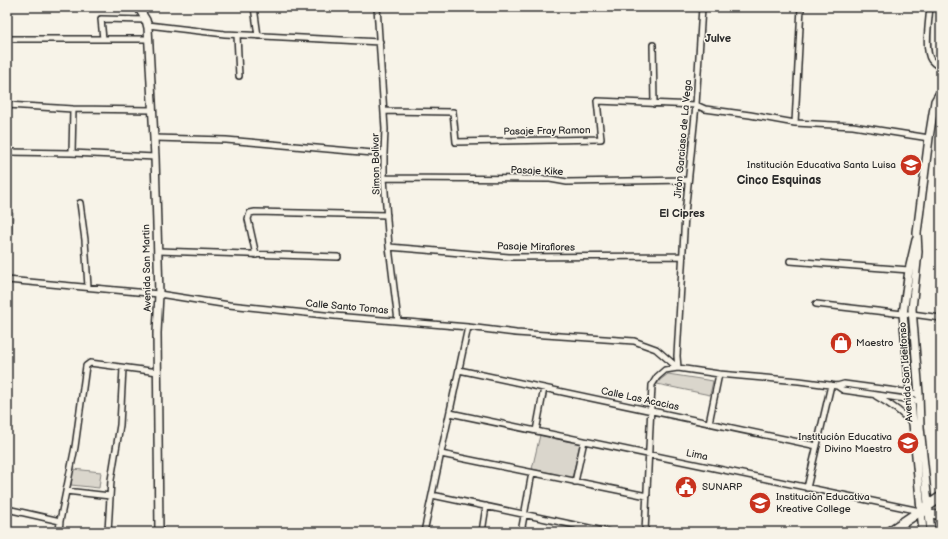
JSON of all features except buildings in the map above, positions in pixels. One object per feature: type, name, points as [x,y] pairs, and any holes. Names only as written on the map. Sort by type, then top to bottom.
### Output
[{"type":"highway","points":[[889,532],[926,510],[941,497]]},
{"type":"street","name":"Avenida San Martin","points":[[138,7],[147,23],[150,39],[155,157],[159,294],[157,333],[159,532]]},
{"type":"street","points":[[254,7],[258,36]]},
{"type":"street","name":"Simon Bolivar","points":[[377,7],[385,129],[384,178],[389,247],[398,321]]},
{"type":"street","name":"Jirón Garciaso de La Vega","points":[[678,368],[677,356],[688,180],[696,105],[702,7]]},
{"type":"street","points":[[795,123],[801,7]]},
{"type":"street","points":[[930,7],[929,55],[931,60],[941,68]]},
{"type":"street","points":[[103,39],[101,19],[147,23],[237,35],[380,42]]},
{"type":"street","points":[[237,35],[239,76]]},
{"type":"street","points":[[7,39],[150,39]]},
{"type":"street","points":[[653,45],[654,104]]},
{"type":"street","name":"Avenida San Idelfonso","points":[[931,532],[926,510],[913,424],[903,314],[909,270],[917,235],[929,138],[941,91]]},
{"type":"street","name":"Pasaje Fray Ramon","points":[[384,112],[453,112],[456,142],[601,139],[597,101],[696,105],[705,109],[795,123],[853,126],[929,138]]},
{"type":"street","points":[[7,105],[73,109],[152,110]]},
{"type":"street","points":[[72,153],[73,109]]},
{"type":"street","points":[[154,138],[226,140],[384,154]]},
{"type":"street","points":[[7,152],[155,157]]},
{"type":"street","name":"Pasaje Kike","points":[[384,178],[550,179],[567,182],[688,180]]},
{"type":"street","points":[[80,203],[85,240],[88,287]]},
{"type":"street","points":[[256,255],[248,218],[250,213],[387,215]]},
{"type":"street","name":"Avenida San Idelfonso","points":[[917,235],[918,252],[912,314],[926,510],[923,532]]},
{"type":"street","name":"Pasaje Miraflores","points":[[389,247],[509,257],[683,256]]},
{"type":"street","points":[[158,251],[338,257]]},
{"type":"street","points":[[790,261],[909,270]]},
{"type":"street","name":"Calle Santo Tomas","points":[[7,280],[159,294],[230,305],[334,316],[468,327],[516,333],[634,341],[656,349],[678,368]]},
{"type":"street","points":[[816,304],[941,318]]},
{"type":"street","points":[[424,532],[468,327]]},
{"type":"street","points":[[59,532],[75,447],[86,366],[90,363],[158,372]]},
{"type":"street","points":[[108,532],[111,480],[120,425],[124,368]]},
{"type":"street","points":[[645,532],[652,385],[657,377],[665,370],[678,368],[719,374],[799,381],[837,386],[843,390],[873,395],[919,398]]},
{"type":"street","name":"Calle Las Acacias","points":[[459,370],[817,446]]},
{"type":"street","points":[[709,423],[719,374]]},
{"type":"street","points":[[837,386],[844,384],[910,397]]},
{"type":"street","points":[[808,488],[831,385]]},
{"type":"street","points":[[536,431],[544,388]]},
{"type":"street","points":[[873,395],[890,404],[913,424]]},
{"type":"street","name":"Lima","points":[[450,413],[808,488],[926,510],[941,516]]},
{"type":"street","points":[[575,482],[584,441]]},
{"type":"street","points":[[441,454],[647,496]]},
{"type":"street","points":[[521,532],[532,473]]},
{"type":"street","points":[[66,491],[110,496]]},
{"type":"street","points":[[432,495],[608,532]]},
{"type":"street","points":[[482,532],[486,506]]},
{"type":"street","points":[[7,509],[60,521]]},
{"type":"street","points":[[578,532],[579,526]]},
{"type":"shaded area","points":[[7,212],[13,213],[12,237],[7,237]]},
{"type":"shaded area","points":[[668,374],[713,381],[710,395],[657,384]]},
{"type":"shaded area","points":[[540,435],[580,444],[572,478],[532,469]]},
{"type":"shaded area","points":[[73,469],[101,472],[99,488],[71,485]]},
{"type":"place","name":"Institución Educativa Santa Luisa","points":[[911,165]]},
{"type":"place","name":"Maestro","points":[[841,343]]},
{"type":"place","name":"Institución Educativa Divino Maestro","points":[[908,443]]},
{"type":"place","name":"SUNARP","points":[[686,487]]},
{"type":"place","name":"Institución Educativa Kreative College","points":[[760,503]]},
{"type":"district","name":"Julve","points":[[718,38]]},
{"type":"district","name":"Cinco Esquinas","points":[[779,180]]},
{"type":"district","name":"El Cipres","points":[[682,213]]}]
